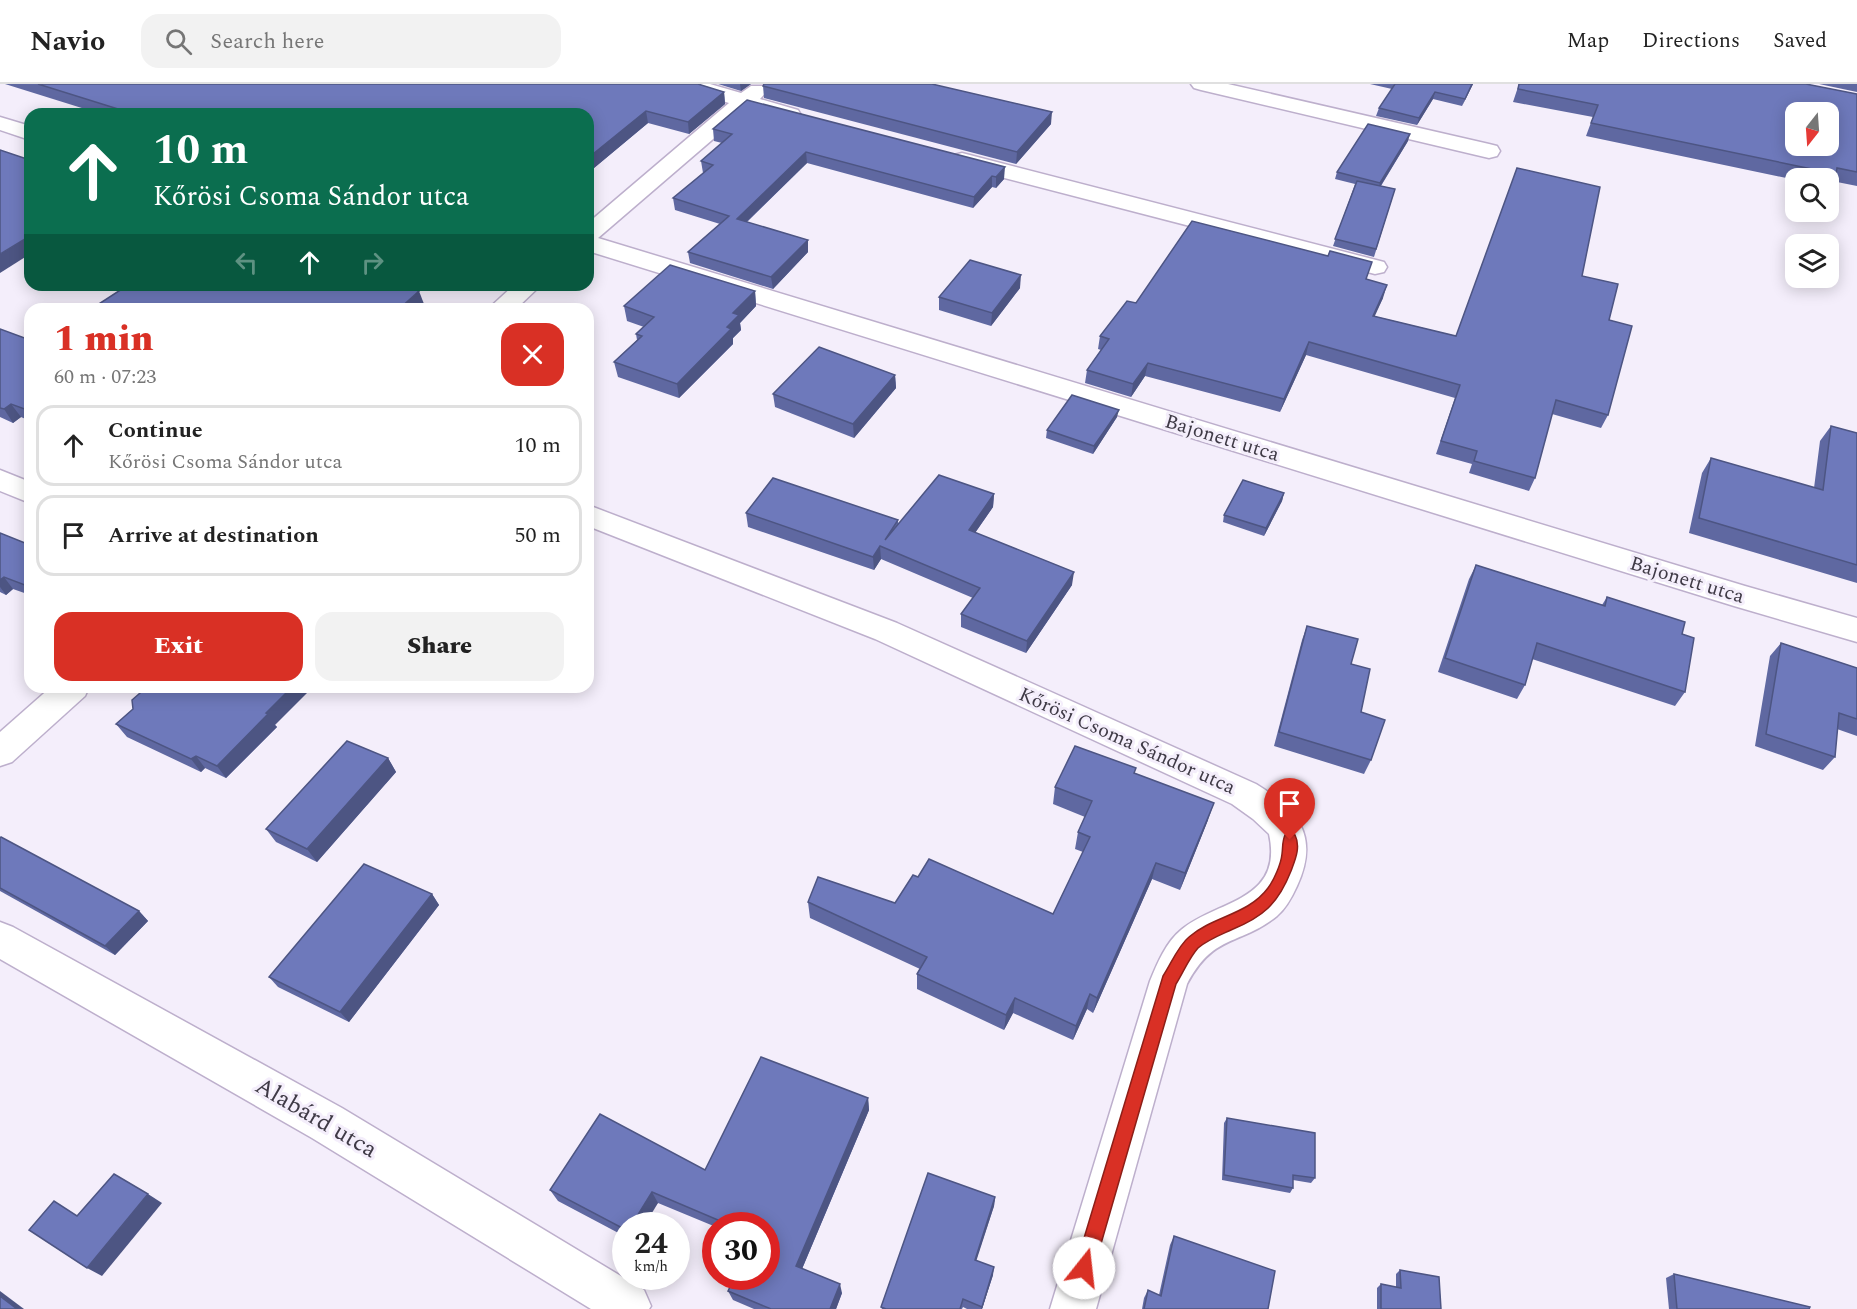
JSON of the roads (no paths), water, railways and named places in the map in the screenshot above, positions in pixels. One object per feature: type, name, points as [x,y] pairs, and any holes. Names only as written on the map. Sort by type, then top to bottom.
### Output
[{"type":"street","points":[[688,84],[809,120]]},
{"type":"street","points":[[594,230],[765,84]]},
{"type":"street","points":[[1201,84],[1489,151]]},
{"type":"street","points":[[0,123],[24,131]]},
{"type":"street","points":[[936,153],[1376,267]]},
{"type":"street","name":"Bajonett utca","points":[[594,245],[1722,591],[1857,630]]},
{"type":"street","points":[[0,480],[24,490]]},
{"type":"street","name":"Kőrösi Csoma Sándor utca","points":[[594,516],[886,631],[1244,794],[1273,813],[1284,825],[1290,840],[1289,856],[1276,890],[1264,904],[1193,943],[1168,981],[1073,1309]]},
{"type":"street","points":[[0,752],[66,693]]},
{"type":"street","name":"Alabárd utca","points":[[0,939],[327,1123],[628,1306]]}]
